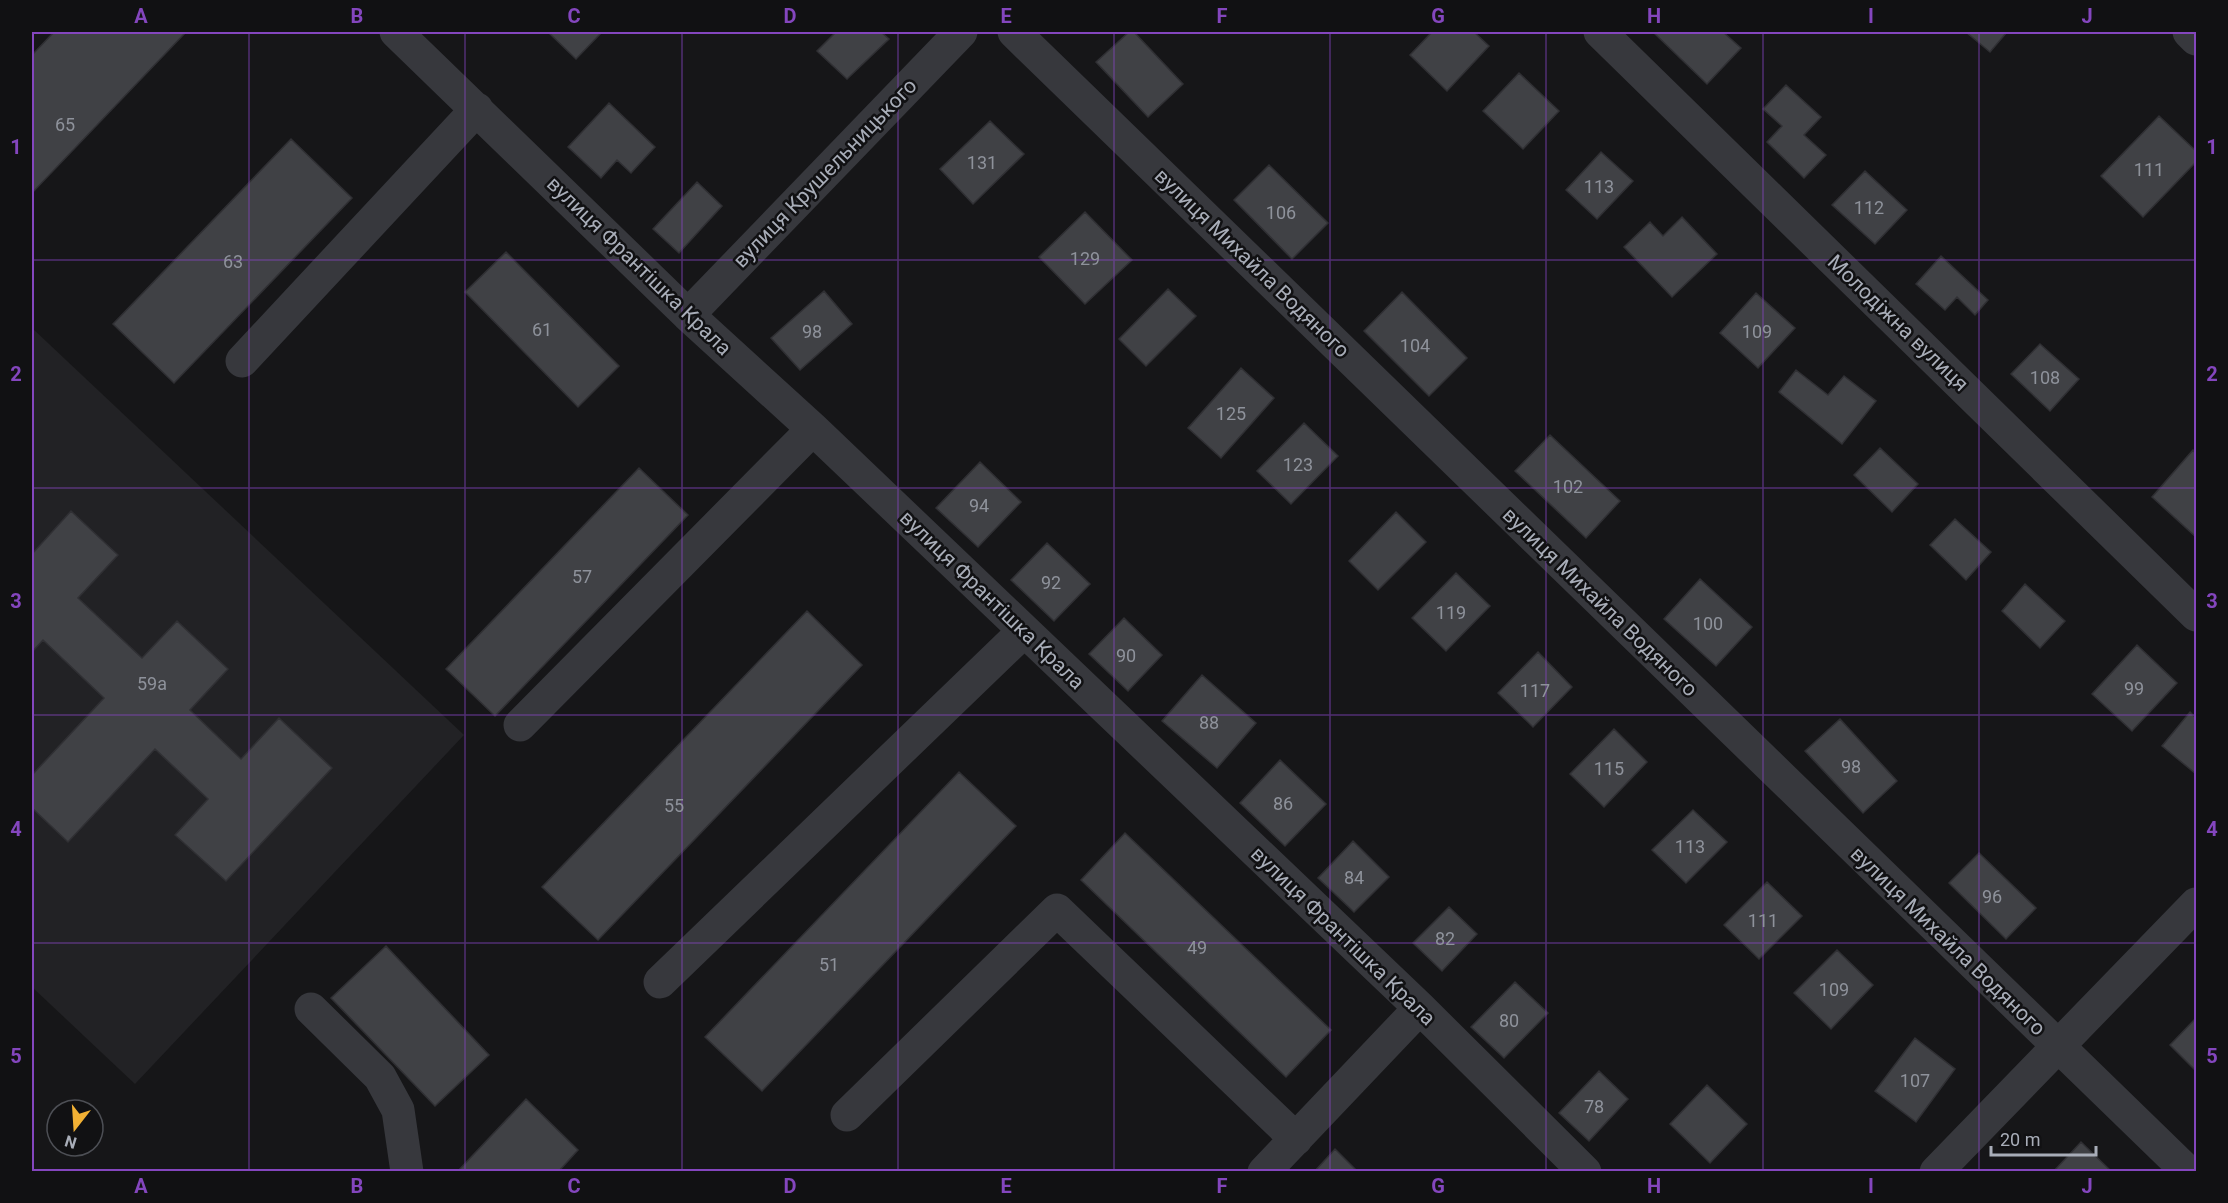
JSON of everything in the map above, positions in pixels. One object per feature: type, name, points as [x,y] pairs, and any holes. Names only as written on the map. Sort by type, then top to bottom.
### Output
[{"type":"street","name":"вулиця Франтішка Крала","points":[[396,32],[688,315],[813,429],[1419,1008],[1574,1168]]},
{"type":"street","name":"вулиця Крушельницького","points":[[688,315],[962,32]]},
{"type":"street","name":"вулиця Михайла Водяного","points":[[1014,32],[2188,1172]]},
{"type":"street","name":"Молодіжна вулиця","points":[[1600,32],[2196,615]]},
{"type":"street","points":[[2189,32],[2196,39]]},
{"type":"street","points":[[242,361],[477,109]]},
{"type":"street","points":[[520,725],[813,429]]},
{"type":"street","points":[[660,982],[1024,631]]},
{"type":"street","points":[[1936,1172],[2196,904]]},
{"type":"street","points":[[847,1115],[1057,910],[1296,1139]]},
{"type":"street","points":[[1264,1172],[1419,1008]]},
{"type":"street","points":[[311,1009],[380,1077],[398,1110],[407,1172]]},
{"type":"shaded area","points":[[32,328],[464,735],[135,1084],[32,987]]},
{"type":"building","points":[[54,32],[186,32],[32,193],[32,55]]},
{"type":"building","points":[[548,32],[602,32],[576,59]]},
{"type":"building","points":[[836,32],[881,32],[889,39],[847,79],[817,51]]},
{"type":"building","points":[[1129,32],[1134,32],[1183,84],[1148,117],[1096,62]]},
{"type":"building","points":[[1432,32],[1474,32],[1489,46],[1447,91],[1410,55]]},
{"type":"building","points":[[1723,32],[1741,48],[1707,84],[1654,33]]},
{"type":"building","points":[[1966,32],[2007,32],[1990,52]]},
{"type":"building","points":[[1519,73],[1559,111],[1523,149],[1483,111]]},
{"type":"building","points":[[1786,85],[1821,117],[1804,135],[1826,155],[1804,178],[1767,142],[1782,126],[1763,109]]},
{"type":"building","points":[[609,103],[655,147],[631,173],[617,160],[601,178],[568,147]]},
{"type":"building","points":[[2159,116],[2196,151],[2196,162],[2143,217],[2101,176]]},
{"type":"building","points":[[990,121],[1024,154],[973,204],[940,169]]},
{"type":"building","points":[[291,139],[352,198],[174,383],[113,324]]},
{"type":"building","points":[[1601,152],[1633,181],[1597,219],[1566,190]]},
{"type":"building","points":[[1269,165],[1328,223],[1292,259],[1234,200]]},
{"type":"building","points":[[1865,171],[1907,210],[1875,244],[1832,205]]},
{"type":"building","points":[[697,182],[722,206],[679,253],[653,229]]},
{"type":"building","points":[[1085,212],[1132,260],[1085,304],[1039,257]]},
{"type":"building","points":[[1682,217],[1717,254],[1672,297],[1624,247],[1650,222],[1663,236]]},
{"type":"building","points":[[506,252],[619,366],[578,407],[465,292]]},
{"type":"building","points":[[1941,256],[1988,300],[1975,315],[1957,297],[1945,310],[1916,284]]},
{"type":"building","points":[[1168,289],[1196,316],[1146,366],[1119,339]]},
{"type":"building","points":[[824,291],[852,324],[800,370],[771,338]]},
{"type":"building","points":[[1402,292],[1467,358],[1429,396],[1364,331]]},
{"type":"building","points":[[1756,293],[1795,328],[1758,368],[1720,333]]},
{"type":"building","points":[[2040,344],[2079,379],[2050,411],[2011,374]]},
{"type":"building","points":[[1241,368],[1274,398],[1221,458],[1188,428]]},
{"type":"building","points":[[1796,370],[1828,395],[1844,376],[1876,401],[1842,444],[1779,392]]},
{"type":"building","points":[[1304,423],[1338,456],[1291,504],[1257,471]]},
{"type":"building","points":[[1550,435],[1620,501],[1586,538],[1515,471]]},
{"type":"building","points":[[1880,448],[1918,484],[1892,512],[1854,475]]},
{"type":"building","points":[[2193,450],[2196,454],[2196,537],[2152,497]]},
{"type":"building","points":[[980,462],[1021,502],[978,547],[936,508]]},
{"type":"building","points":[[639,468],[688,515],[495,716],[446,669]]},
{"type":"building","points":[[71,511],[118,555],[78,598],[142,658],[177,621],[228,669],[190,710],[241,759],[279,718],[332,768],[226,881],[175,835],[208,799],[155,749],[68,842],[32,808],[32,775],[104,698],[43,640],[32,652],[32,554]]},
{"type":"building","points":[[1396,512],[1426,542],[1378,590],[1349,561]]},
{"type":"building","points":[[1955,519],[1991,552],[1966,580],[1930,545]]},
{"type":"building","points":[[1047,543],[1090,584],[1054,621],[1011,580]]},
{"type":"building","points":[[1456,573],[1490,606],[1446,651],[1412,618]]},
{"type":"building","points":[[1700,579],[1752,627],[1716,666],[1664,619]]},
{"type":"building","points":[[2025,584],[2065,621],[2040,648],[2002,611]]},
{"type":"building","points":[[807,611],[862,665],[598,940],[542,887]]},
{"type":"building","points":[[1124,618],[1162,655],[1128,691],[1089,654]]},
{"type":"building","points":[[2137,645],[2177,683],[2132,731],[2092,694]]},
{"type":"building","points":[[1538,652],[1572,687],[1533,727],[1498,693]]},
{"type":"building","points":[[1202,675],[1256,723],[1217,768],[1162,721]]},
{"type":"building","points":[[2190,712],[2196,718],[2196,774],[2162,746]]},
{"type":"building","points":[[1840,719],[1897,781],[1863,813],[1805,751]]},
{"type":"building","points":[[1614,729],[1647,762],[1604,807],[1570,774]]},
{"type":"building","points":[[1280,760],[1326,804],[1285,846],[1240,803]]},
{"type":"building","points":[[959,772],[1016,826],[762,1091],[705,1037]]},
{"type":"building","points":[[1693,810],[1727,842],[1686,883],[1652,850]]},
{"type":"building","points":[[1125,833],[1331,1030],[1286,1077],[1081,880]]},
{"type":"building","points":[[1353,841],[1389,877],[1354,912],[1318,878]]},
{"type":"building","points":[[1979,853],[2036,908],[2006,939],[1949,883]]},
{"type":"building","points":[[1767,882],[1802,916],[1759,959],[1724,925]]},
{"type":"building","points":[[1449,907],[1477,934],[1442,971],[1413,943]]},
{"type":"building","points":[[386,946],[489,1055],[435,1106],[331,998]]},
{"type":"building","points":[[1837,950],[1873,985],[1831,1029],[1794,993]]},
{"type":"building","points":[[1515,982],[1548,1013],[1504,1058],[1471,1027]]},
{"type":"building","points":[[2195,1019],[2196,1021],[2196,1071],[2170,1045]]},
{"type":"building","points":[[1915,1038],[1955,1069],[1916,1122],[1875,1091]]},
{"type":"building","points":[[1599,1071],[1628,1099],[1589,1141],[1559,1113]]},
{"type":"building","points":[[1707,1085],[1747,1124],[1710,1163],[1670,1124]]},
{"type":"building","points":[[526,1099],[578,1150],[558,1172],[457,1172]]},
{"type":"building","points":[[2081,1142],[2111,1171],[2111,1172],[2053,1172]]},
{"type":"building","points":[[1335,1149],[1358,1172],[1314,1172]]}]
